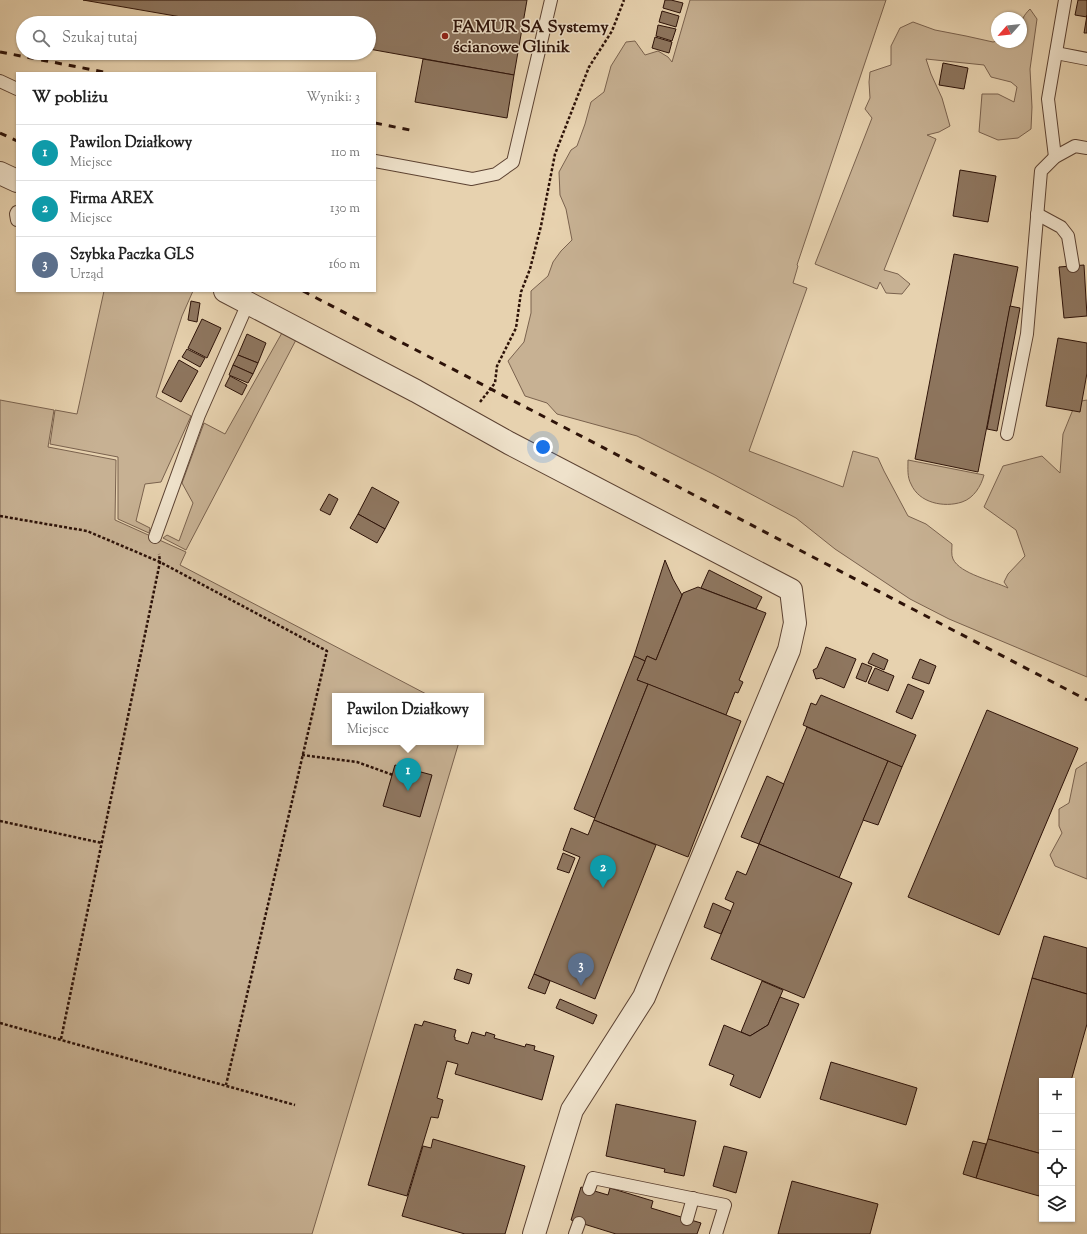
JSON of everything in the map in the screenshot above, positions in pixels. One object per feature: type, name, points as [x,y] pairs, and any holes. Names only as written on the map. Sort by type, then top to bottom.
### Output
[{"type":"street","points":[[0,173],[16,181]]},
{"type":"street","points":[[227,292],[791,590],[795,623],[789,650],[644,997],[572,1110],[537,1233]]},
{"type":"lane","points":[[376,161],[472,179],[496,174],[513,162],[551,0]]},
{"type":"lane","points":[[1055,157],[1048,99],[1065,0]]},
{"type":"lane","points":[[1056,53],[1087,59]]},
{"type":"lane","points":[[0,81],[16,89]]},
{"type":"lane","points":[[1007,434],[1027,334],[1041,171],[1055,157],[1075,146],[1087,148]]},
{"type":"lane","points":[[1038,214],[1061,227],[1068,236],[1073,266]]},
{"type":"lane","points":[[155,537],[199,415],[248,303]]},
{"type":"lane","points":[[589,1189],[593,1178],[725,1205],[716,1234]]},
{"type":"lane","points":[[687,1220],[693,1198]]},
{"type":"path","points":[[466,419],[495,384],[497,366],[516,328],[521,292],[530,269],[541,226],[555,154],[589,67],[612,31],[624,0]]},
{"type":"path","points":[[0,516],[87,531],[160,562],[327,651],[226,1085]]},
{"type":"path","points":[[61,1040],[160,562],[155,537]]},
{"type":"path","points":[[302,755],[357,762],[393,775]]},
{"type":"path","points":[[0,821],[102,843]]},
{"type":"path","points":[[0,1023],[295,1105]]},
{"type":"shaded area","points":[[690,0],[886,0],[797,265],[793,283],[807,288],[749,451],[843,487],[853,451],[878,458],[908,516],[926,524],[952,544],[953,559],[963,569],[1008,588],[1004,582],[1008,574],[1025,556],[1016,530],[984,507],[1003,466],[1042,456],[1060,473],[1063,434],[1076,402],[1087,400],[1087,677],[949,619],[910,599],[835,549],[796,518],[637,436],[557,414],[547,403],[525,396],[508,361],[524,342],[531,313],[531,291],[548,276],[553,262],[572,240],[566,209],[560,195],[559,172],[571,150],[577,146],[591,102],[604,92],[611,66],[626,42],[635,41],[645,55],[658,51],[668,57],[672,62]]},
{"type":"shaded area","points":[[1030,9],[1037,19],[1030,69],[1032,107],[1031,129],[1018,138],[998,140],[979,132],[982,94],[998,94],[1014,102],[1017,87],[1011,82],[991,77],[984,65],[926,59],[942,98],[950,126],[939,132],[927,135],[936,139],[884,270],[898,274],[910,284],[902,294],[886,293],[880,282],[877,289],[815,264],[872,118],[865,109],[870,98],[870,72],[891,65],[891,46],[900,28],[913,22],[935,30],[991,42],[991,48],[1027,48],[1027,12]]},
{"type":"shaded area","points":[[104,292],[193,292],[182,316],[156,397],[191,416],[161,482],[145,484],[136,521],[150,528],[149,533],[118,519],[118,457],[50,444],[55,410],[77,414]]},
{"type":"shaded area","points":[[283,331],[297,338],[186,550],[163,538],[167,535],[179,541],[193,503],[182,483],[204,423],[225,434]]},
{"type":"shaded area","points":[[0,400],[54,410],[48,447],[116,460],[115,520],[186,552],[180,565],[424,693],[332,693],[332,745],[458,745],[312,1234],[0,1234]]},
{"type":"shaded area","points":[[908,460],[984,475],[979,487],[970,498],[955,504],[940,504],[926,500],[915,490],[909,478]]},
{"type":"shaded area","points":[[1087,762],[1087,879],[1055,866],[1050,855],[1062,833],[1059,826],[1059,809],[1069,803],[1076,769]]},
{"type":"building","name":"FAMUR SA Systemy ścianowe Glinik","points":[[83,0],[527,0],[514,75],[376,50],[376,16],[176,16]]},
{"type":"building","points":[[665,0],[683,3],[680,13],[663,8]]},
{"type":"building","points":[[1078,0],[1087,0],[1087,17],[1075,15]]},
{"type":"building","points":[[662,11],[679,16],[676,27],[659,22]]},
{"type":"building","points":[[1087,15],[1087,33],[1084,33]]},
{"type":"building","points":[[658,25],[676,29],[672,41],[656,36]]},
{"type":"building","points":[[655,37],[672,42],[669,53],[652,48]]},
{"type":"building","points":[[423,59],[514,75],[507,118],[415,102]]},
{"type":"building","points":[[943,63],[968,68],[964,89],[939,85]]},
{"type":"building","points":[[960,170],[996,176],[988,222],[953,216]]},
{"type":"building","points":[[954,254],[1018,267],[978,472],[915,459]]},
{"type":"building","points":[[1084,265],[1087,316],[1064,318],[1059,267]]},
{"type":"building","points":[[191,301],[200,303],[197,322],[188,320]]},
{"type":"building","points":[[1010,306],[1020,308],[997,431],[987,429]]},
{"type":"building","points":[[202,319],[221,328],[207,358],[188,348]]},
{"type":"building","points":[[247,334],[266,343],[258,363],[238,355]]},
{"type":"building","points":[[1058,338],[1087,343],[1087,373],[1080,412],[1046,406]]},
{"type":"building","points":[[187,349],[205,358],[200,367],[182,357]]},
{"type":"building","points":[[238,355],[258,363],[253,374],[233,365]]},
{"type":"building","points":[[179,360],[198,371],[181,402],[162,392]]},
{"type":"building","points":[[233,365],[253,374],[248,383],[229,375]]},
{"type":"building","points":[[230,376],[247,385],[242,395],[225,386]]},
{"type":"building","points":[[372,487],[399,502],[385,529],[358,514]]},
{"type":"building","points":[[329,494],[338,499],[330,515],[320,510]]},
{"type":"building","points":[[358,514],[385,529],[377,543],[350,528]]},
{"type":"building","points":[[665,560],[682,595],[656,660],[647,656],[645,661],[634,656]]},
{"type":"building","points":[[709,570],[762,597],[756,609],[701,588]]},
{"type":"building","points":[[698,587],[766,613],[739,680],[743,682],[738,693],[735,692],[726,715],[637,680],[647,656],[656,660],[683,593]]},
{"type":"building","points":[[826,647],[856,659],[844,688],[821,678],[816,679],[813,670],[817,668]]},
{"type":"building","points":[[873,653],[888,660],[884,670],[868,663]]},
{"type":"building","points":[[634,656],[645,661],[637,680],[648,684],[595,818],[574,809]]},
{"type":"building","points":[[920,659],[936,666],[929,684],[912,678]]},
{"type":"building","points":[[862,663],[872,667],[866,682],[856,678]]},
{"type":"building","points":[[875,668],[894,676],[888,691],[868,683]]},
{"type":"building","points":[[648,684],[741,721],[688,857],[594,820]]},
{"type":"building","points":[[908,684],[924,691],[912,719],[896,712]]},
{"type":"building","points":[[821,695],[916,735],[902,767],[803,725],[811,703],[816,705]]},
{"type":"building","points":[[987,710],[1078,748],[999,935],[908,897]]},
{"type":"building","points":[[807,727],[888,761],[839,878],[759,844]]},
{"type":"building","points":[[888,761],[902,767],[878,825],[863,820]]},
{"type":"building","points":[[395,765],[432,775],[420,817],[383,806]]},
{"type":"building","points":[[767,776],[784,784],[759,844],[741,837]]},
{"type":"building","points":[[594,820],[656,845],[595,999],[534,974],[580,857],[563,850],[571,828],[588,835]]},
{"type":"building","points":[[759,844],[852,883],[804,998],[711,959],[734,903],[725,899],[737,871],[746,875]]},
{"type":"building","points":[[563,853],[575,858],[569,873],[557,869]]},
{"type":"building","points":[[713,903],[731,911],[721,934],[704,927]]},
{"type":"building","points":[[1044,936],[1087,948],[1087,994],[1032,978]]},
{"type":"building","points":[[457,969],[472,974],[469,984],[454,979]]},
{"type":"building","points":[[534,974],[550,981],[545,994],[528,988]]},
{"type":"building","points":[[1032,978],[1087,994],[1087,1024],[1072,1078],[1039,1078],[1039,1153],[988,1139]]},
{"type":"building","points":[[762,981],[783,990],[768,1025],[750,1036],[741,1032]]},
{"type":"building","points":[[780,997],[799,1004],[760,1098],[730,1085],[734,1075],[709,1065],[724,1025],[750,1036],[768,1025]]},
{"type":"building","points":[[560,999],[597,1015],[593,1024],[556,1008]]},
{"type":"building","points":[[424,1021],[456,1030],[454,1037],[455,1040],[468,1044],[472,1032],[485,1036],[486,1032],[495,1035],[494,1038],[525,1047],[526,1044],[535,1046],[534,1050],[554,1056],[542,1100],[455,1074],[458,1064],[447,1061],[437,1098],[443,1100],[438,1118],[431,1117],[407,1196],[368,1185],[415,1024],[422,1026]]},
{"type":"building","points":[[831,1062],[917,1088],[906,1125],[820,1099]]},
{"type":"building","points":[[616,1104],[696,1121],[684,1176],[664,1172],[665,1169],[606,1156]]},
{"type":"building","points":[[433,1139],[525,1166],[505,1234],[465,1234],[402,1216],[423,1146],[431,1148]]},
{"type":"building","points":[[988,1139],[1039,1153],[1039,1196],[976,1178]]},
{"type":"building","points":[[973,1141],[986,1144],[976,1178],[963,1174]]},
{"type":"building","points":[[724,1146],[747,1152],[736,1193],[713,1186]]},
{"type":"building","points":[[792,1181],[878,1204],[870,1234],[778,1234]]},
{"type":"building","points":[[581,1187],[608,1195],[610,1188],[653,1201],[651,1208],[701,1223],[697,1234],[616,1234],[571,1220]]},
{"type":"railway","points":[[0,52],[16,55]]},
{"type":"railway","points":[[42,60],[104,72]]},
{"type":"railway","points":[[376,123],[410,130]]},
{"type":"railway","points":[[0,133],[16,141]]},
{"type":"railway","points":[[305,292],[1087,700]]},
{"type":"place","name":"FAMUR SA Systemy ścianowe Glinik","points":[[445,36]]},
{"type":"place","name":"Pawilon Działkowy","points":[[408,791]]},
{"type":"place","name":"Firma AREX","points":[[603,888]]},
{"type":"place","name":"Szybka Paczka GLS","points":[[581,986]]}]
